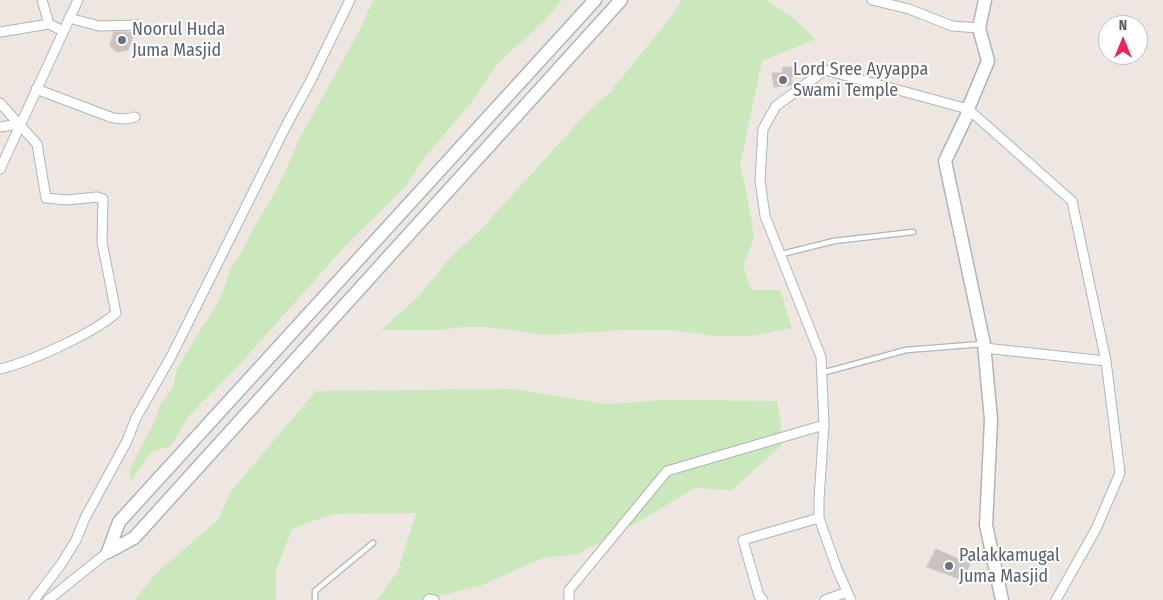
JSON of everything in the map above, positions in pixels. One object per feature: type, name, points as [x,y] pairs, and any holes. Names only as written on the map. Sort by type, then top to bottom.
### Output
[{"type":"main road","points":[[108,552],[119,522],[594,0]]},
{"type":"main road","points":[[108,552],[134,538],[621,0]]},
{"type":"main road","points":[[985,0],[979,28],[988,61],[967,115],[945,161],[984,346],[991,420],[986,525],[1002,600]]},
{"type":"street","points":[[42,0],[49,24]]},
{"type":"street","points":[[0,169],[78,0]]},
{"type":"street","points":[[34,600],[62,563],[76,540],[127,441],[136,418],[172,355],[350,0]]},
{"type":"street","points":[[872,0],[909,9],[952,26],[979,28]]},
{"type":"street","points":[[69,18],[99,26],[138,25]]},
{"type":"street","points":[[0,32],[49,24],[63,31]]},
{"type":"street","points":[[825,600],[849,596],[837,569],[819,518],[818,499],[824,425],[821,357],[782,254],[765,216],[760,180],[763,130],[776,106],[825,70],[968,109],[1072,201],[1106,361],[1120,473],[1096,529],[1056,600]]},
{"type":"street","points":[[36,89],[113,118],[126,119],[135,117]]},
{"type":"street","points":[[0,102],[38,144],[46,198],[67,200],[97,197],[104,199],[102,242],[116,313],[109,320],[67,343],[12,366],[0,369]]},
{"type":"street","points":[[0,127],[20,124]]},
{"type":"street","points":[[984,346],[1106,361]]},
{"type":"street","points":[[569,600],[569,590],[667,471],[824,425]]},
{"type":"street","points":[[763,600],[759,596],[744,540],[819,518]]},
{"type":"street","points":[[48,600],[108,552]]},
{"type":"street","points":[[428,600],[434,600]]},
{"type":"lane","points":[[782,254],[834,241],[913,232]]},
{"type":"lane","points":[[822,373],[906,350],[984,346]]},
{"type":"lane","points":[[316,600],[316,591],[372,543]]},
{"type":"green space","points":[[373,0],[562,0],[545,20],[496,65],[470,104],[426,156],[406,186],[348,243],[240,364],[188,417],[171,446],[151,452],[130,483],[130,469],[155,420],[160,405],[172,389],[178,367],[215,308],[223,292],[231,267],[276,190],[297,143],[361,28]]},
{"type":"green space","points":[[682,0],[767,0],[792,17],[815,39],[762,61],[740,166],[754,238],[743,266],[751,290],[780,290],[792,328],[751,336],[714,336],[673,330],[622,330],[545,335],[488,327],[463,327],[439,330],[381,330],[418,297],[450,258],[483,227],[585,115],[611,91],[671,17]]},
{"type":"green space","points":[[514,389],[606,404],[666,400],[777,401],[781,423],[781,446],[732,490],[694,488],[642,520],[578,554],[543,558],[482,585],[424,600],[377,600],[398,571],[416,513],[332,514],[292,529],[276,570],[276,600],[135,600],[156,573],[218,520],[231,491],[316,391]]},
{"type":"building","name":"Noorul Huda Juma Masjid","points":[[114,32],[134,34],[128,50],[117,52],[110,46]]},
{"type":"building","name":"Lord Sree Ayyappa Swami Temple","points":[[783,67],[796,67],[796,75],[792,76],[792,85],[774,87],[772,73],[782,73]]},
{"type":"building","name":"Palakkamugal Juma Masjid","points":[[936,549],[970,564],[962,580],[927,567]]},
{"type":"place","name":"Noorul Huda Juma Masjid","points":[[122,40]]},
{"type":"place","name":"Lord Sree Ayyappa Swami Temple","points":[[783,80]]},
{"type":"place","name":"Palakkamugal Juma Masjid","points":[[949,566]]}]
